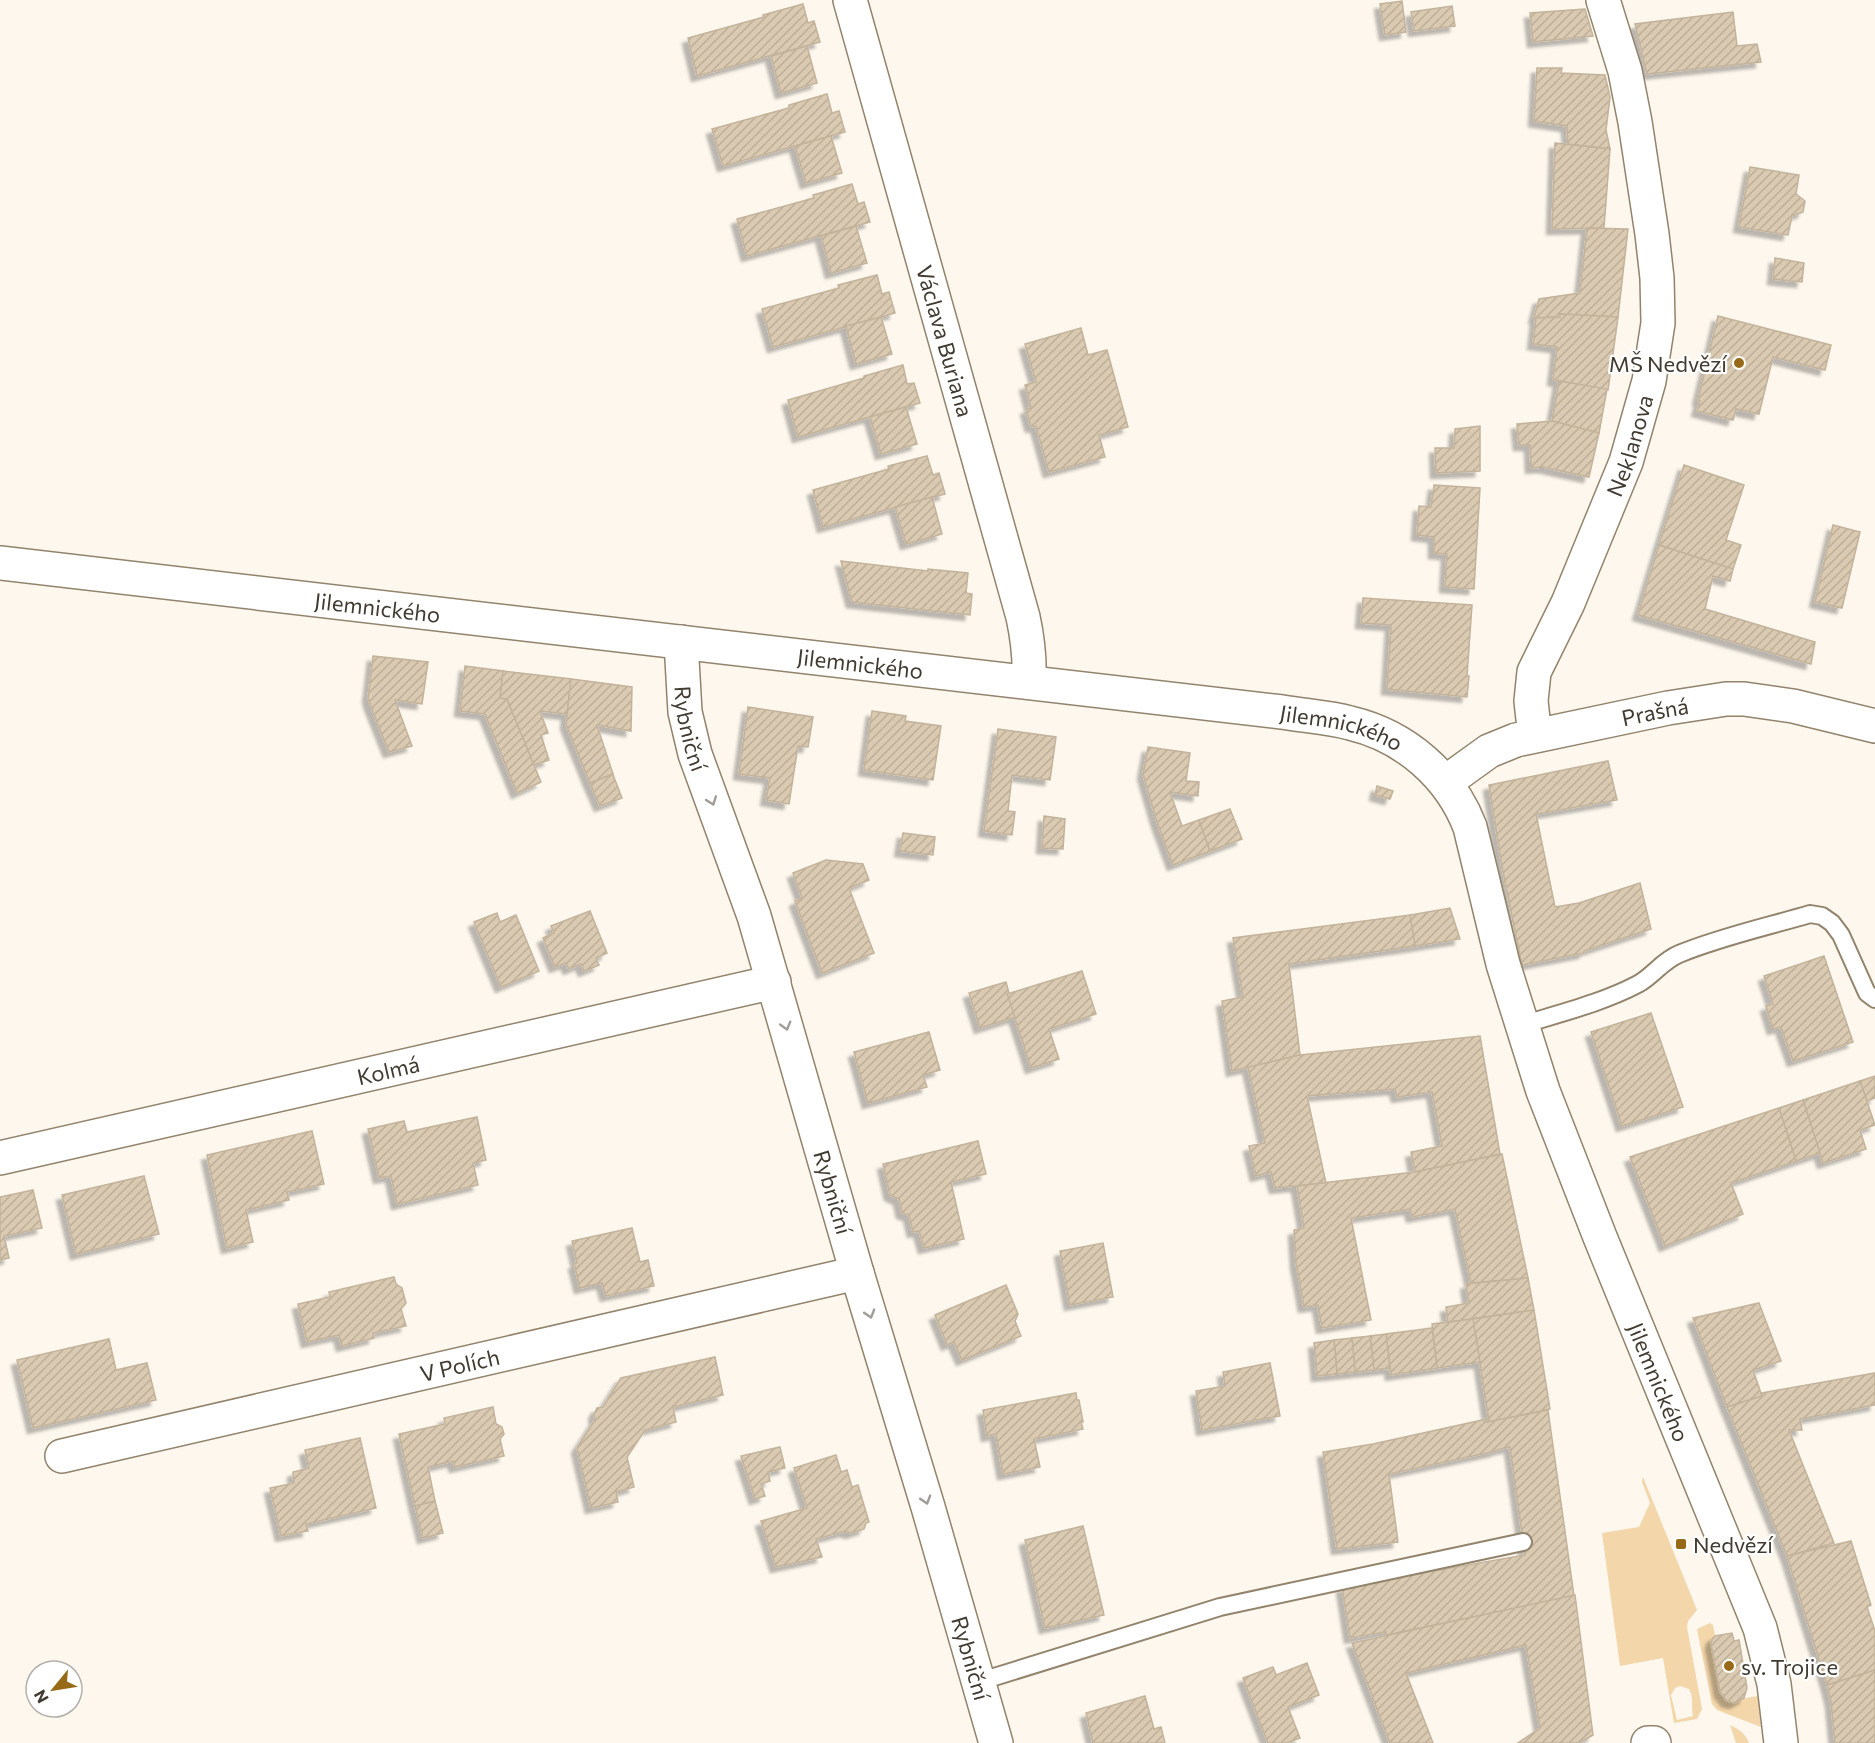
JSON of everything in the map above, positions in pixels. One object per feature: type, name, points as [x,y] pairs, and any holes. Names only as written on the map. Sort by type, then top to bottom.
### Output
[{"type":"street","name":"Václava Buriana","points":[[850,0],[1023,617],[1029,643],[1029,682]]},
{"type":"street","name":"Neklanova","points":[[1537,735],[1531,701],[1534,672],[1568,603],[1626,462],[1649,381],[1658,323],[1657,278],[1652,234],[1635,122],[1625,71],[1603,0]]},
{"type":"street","name":"Jilemnického","points":[[0,563],[1282,712],[1348,722],[1394,740],[1427,763],[1446,782],[1461,807],[1474,839],[1503,964],[1543,1091],[1591,1217],[1760,1628],[1774,1684],[1781,1743]]},
{"type":"street","name":"Rybniční","points":[[681,642],[682,685],[689,732],[695,754],[754,916],[996,1743]]},
{"type":"street","name":"Prašná","points":[[1446,782],[1489,752],[1516,740],[1677,706],[1726,699],[1744,699],[1793,706],[1875,726]]},
{"type":"street","name":"Kolmá","points":[[0,1158],[774,982]]},
{"type":"street","name":"V Polích","points":[[62,1456],[857,1273]]},
{"type":"street","points":[[1648,1743],[1654,1743]]},
{"type":"lane","points":[[1522,1025],[1575,1009],[1625,990],[1640,983],[1665,962],[1680,954],[1810,914],[1822,915],[1832,923],[1841,935],[1867,993],[1875,999]]},
{"type":"lane","points":[[978,1682],[1220,1607],[1523,1542]]},
{"type":"shaded area","points":[[1643,1477],[1697,1610],[1688,1621],[1687,1627],[1702,1709],[1697,1719],[1674,1723],[1663,1658],[1620,1666],[1602,1533],[1639,1527],[1650,1503],[1642,1482]],"holes":[[[1680,1686],[1689,1689],[1693,1716],[1677,1720],[1671,1695],[1675,1688]]]},
{"type":"shaded area","points":[[1710,1623],[1713,1625],[1715,1636],[1711,1644],[1720,1692],[1727,1701],[1758,1696],[1761,1727],[1717,1710],[1712,1704],[1697,1629]]},
{"type":"shaded area","points":[[1730,1725],[1742,1732],[1749,1743],[1736,1743]]},
{"type":"building","points":[[1402,1],[1406,32],[1385,35],[1380,4]]},
{"type":"building","points":[[803,4],[808,23],[814,21],[820,42],[697,76],[688,38]]},
{"type":"building","points":[[1452,6],[1455,26],[1414,31],[1411,12]]},
{"type":"building","points":[[1585,9],[1593,36],[1533,42],[1530,13]]},
{"type":"building","points":[[1733,12],[1737,46],[1757,44],[1761,62],[1647,74],[1635,24]]},
{"type":"building","points":[[807,46],[817,83],[781,93],[771,56]]},
{"type":"building","points":[[1537,68],[1562,68],[1561,73],[1605,75],[1610,97],[1606,130],[1610,149],[1568,144],[1567,126],[1534,121]]},
{"type":"building","points":[[827,94],[832,113],[839,111],[845,132],[723,166],[712,129],[789,108],[789,105]]},
{"type":"building","points":[[831,136],[842,173],[806,183],[795,146]]},
{"type":"building","points":[[1555,143],[1610,149],[1604,228],[1552,229]]},
{"type":"building","points":[[1750,167],[1799,175],[1796,194],[1805,201],[1803,212],[1792,216],[1788,235],[1739,227]]},
{"type":"building","points":[[852,184],[858,204],[864,202],[870,222],[747,256],[737,219],[814,198],[813,195]]},
{"type":"building","points":[[856,226],[867,263],[831,273],[821,236]]},
{"type":"building","points":[[1587,228],[1628,229],[1618,317],[1560,314],[1560,317],[1534,318],[1539,299],[1580,293]]},
{"type":"building","points":[[1775,258],[1804,263],[1802,282],[1773,279]]},
{"type":"building","points":[[877,275],[882,294],[889,292],[895,313],[773,347],[762,309]]},
{"type":"building","points":[[1560,314],[1618,317],[1608,390],[1553,380],[1557,347],[1533,344],[1536,318],[1560,317]]},
{"type":"building","name":"MŠ Nedvězí","points":[[1718,316],[1831,345],[1825,370],[1773,357],[1759,414],[1736,409],[1733,420],[1697,411]]},
{"type":"building","points":[[881,317],[892,354],[856,364],[846,326]]},
{"type":"building","points":[[1081,328],[1088,355],[1107,350],[1128,427],[1099,435],[1105,457],[1049,472],[1036,426],[1031,427],[1026,409],[1031,408],[1025,385],[1036,382],[1025,344]]},
{"type":"building","points":[[903,365],[907,384],[914,383],[920,403],[798,437],[788,400]]},
{"type":"building","points":[[1559,381],[1607,389],[1599,433],[1552,421]]},
{"type":"building","points":[[906,407],[917,444],[881,454],[870,417]]},
{"type":"building","points":[[1552,421],[1599,433],[1589,477],[1543,467],[1531,468],[1530,445],[1519,445],[1517,424]]},
{"type":"building","points":[[1480,426],[1480,471],[1436,473],[1435,448],[1454,448],[1455,429]]},
{"type":"building","points":[[927,456],[933,475],[939,473],[945,494],[823,527],[813,490]]},
{"type":"building","points":[[1684,465],[1744,485],[1726,540],[1741,545],[1733,569],[1659,545]]},
{"type":"building","points":[[1434,485],[1480,488],[1474,589],[1445,587],[1447,554],[1434,553],[1434,537],[1417,535],[1419,506],[1431,507]]},
{"type":"building","points":[[932,497],[942,534],[906,544],[895,507]]},
{"type":"building","points":[[1833,525],[1860,532],[1842,608],[1815,602]]},
{"type":"building","points":[[1659,545],[1733,569],[1730,581],[1713,576],[1705,609],[1815,642],[1811,664],[1638,615]]},
{"type":"building","points":[[841,561],[968,573],[966,593],[972,594],[970,615],[852,602]]},
{"type":"building","points":[[1363,598],[1472,605],[1467,697],[1387,689],[1391,625],[1361,623]]},
{"type":"building","points":[[373,656],[428,662],[422,704],[395,700],[412,746],[389,752],[368,698]]},
{"type":"building","points":[[465,666],[503,671],[500,698],[507,699],[541,782],[517,793],[485,714],[460,711]]},
{"type":"building","points":[[503,671],[571,679],[567,714],[540,711],[548,733],[541,735],[549,760],[534,765],[507,699],[500,698]]},
{"type":"building","points":[[571,679],[632,687],[631,731],[597,725],[613,774],[590,783],[566,724]]},
{"type":"building","points":[[748,707],[813,717],[808,747],[798,746],[789,804],[766,800],[770,778],[739,774]]},
{"type":"building","points":[[872,711],[906,716],[905,721],[941,726],[933,780],[864,770]]},
{"type":"building","points":[[998,729],[1056,737],[1050,780],[1012,775],[1008,811],[1015,812],[1012,835],[984,831]]},
{"type":"building","points":[[1148,747],[1190,753],[1186,781],[1199,782],[1198,796],[1170,792],[1182,826],[1199,820],[1210,851],[1173,865],[1143,774]]},
{"type":"building","points":[[1608,761],[1617,800],[1536,814],[1555,907],[1579,903],[1640,883],[1651,929],[1584,951],[1584,953],[1522,965],[1502,867],[1489,785]]},
{"type":"building","points":[[613,774],[622,798],[600,806],[590,783]]},
{"type":"building","points":[[1377,786],[1393,791],[1390,799],[1375,795]]},
{"type":"building","points":[[1230,809],[1242,839],[1210,851],[1199,820]]},
{"type":"building","points":[[1044,816],[1065,819],[1063,849],[1042,848]]},
{"type":"building","points":[[903,833],[935,837],[933,855],[900,851]]},
{"type":"building","points":[[826,860],[863,864],[869,880],[849,888],[874,953],[822,973],[795,901],[802,898],[793,873]]},
{"type":"building","points":[[1450,908],[1460,939],[1415,946],[1410,915]]},
{"type":"building","points":[[590,911],[607,953],[596,958],[599,965],[584,971],[581,964],[569,969],[566,963],[555,967],[543,938],[554,933],[551,926]]},
{"type":"building","points":[[497,913],[500,922],[516,915],[539,971],[501,987],[474,922]]},
{"type":"building","points":[[1410,915],[1415,946],[1289,964],[1300,1055],[1232,1071],[1222,1001],[1243,997],[1233,938]]},
{"type":"building","points":[[1824,956],[1853,1042],[1793,1061],[1781,1027],[1773,1029],[1766,1006],[1773,1004],[1764,976]]},
{"type":"building","points":[[1082,971],[1096,1014],[1049,1029],[1059,1059],[1031,1068],[1007,994]]},
{"type":"building","points":[[1006,982],[1009,993],[1007,994],[1015,1017],[980,1028],[969,993]]},
{"type":"building","points":[[1651,1013],[1683,1107],[1622,1126],[1591,1032]]},
{"type":"building","points":[[929,1032],[940,1070],[923,1075],[927,1087],[868,1103],[854,1052]]},
{"type":"building","points":[[1480,1036],[1500,1154],[1415,1172],[1411,1152],[1442,1146],[1432,1092],[1397,1097],[1395,1089],[1307,1096],[1326,1183],[1275,1188],[1271,1172],[1256,1176],[1249,1146],[1265,1143],[1248,1067],[1300,1055]]},
{"type":"building","points":[[1875,1076],[1875,1098],[1867,1101],[1860,1081]]},
{"type":"building","points":[[1860,1081],[1875,1125],[1860,1130],[1866,1149],[1823,1163],[1803,1100]]},
{"type":"building","points":[[1803,1100],[1820,1153],[1796,1161],[1779,1108]]},
{"type":"building","points":[[1779,1108],[1796,1161],[1731,1183],[1743,1214],[1665,1246],[1630,1157]]},
{"type":"building","points":[[477,1117],[486,1160],[473,1163],[478,1185],[397,1204],[391,1176],[379,1178],[368,1129],[404,1121],[407,1132]]},
{"type":"building","points":[[312,1131],[324,1184],[287,1192],[289,1200],[246,1210],[253,1242],[227,1248],[207,1155]]},
{"type":"building","points":[[978,1141],[986,1174],[951,1182],[964,1239],[924,1248],[919,1231],[913,1232],[909,1215],[902,1213],[899,1199],[890,1195],[883,1164]]},
{"type":"building","points":[[1502,1154],[1528,1278],[1471,1283],[1455,1209],[1412,1217],[1410,1209],[1351,1218],[1371,1320],[1322,1328],[1318,1305],[1304,1307],[1296,1263],[1294,1230],[1304,1228],[1297,1186],[1415,1172]]},
{"type":"building","points":[[144,1176],[159,1234],[76,1254],[62,1195]]},
{"type":"building","points":[[33,1190],[42,1228],[4,1236],[9,1258],[0,1260],[0,1197]]},
{"type":"building","points":[[632,1228],[640,1262],[648,1260],[654,1286],[606,1296],[602,1283],[580,1288],[574,1264],[577,1263],[572,1241]]},
{"type":"building","points":[[1103,1243],[1113,1297],[1070,1305],[1060,1251]]},
{"type":"building","points":[[394,1277],[396,1284],[402,1288],[406,1303],[401,1309],[406,1326],[373,1333],[374,1338],[342,1346],[339,1335],[307,1342],[298,1304],[330,1297],[329,1292]]},
{"type":"building","points":[[1528,1278],[1534,1310],[1448,1322],[1446,1307],[1469,1303],[1466,1284]]},
{"type":"building","points":[[1006,1285],[1018,1314],[1015,1321],[1021,1336],[962,1360],[954,1342],[947,1345],[935,1315]]},
{"type":"building","points":[[1759,1303],[1781,1361],[1753,1370],[1762,1396],[1727,1407],[1693,1318]]},
{"type":"building","points":[[1534,1310],[1550,1409],[1489,1422],[1473,1319]]},
{"type":"building","points":[[1473,1319],[1480,1362],[1437,1368],[1432,1324]]},
{"type":"building","points":[[1432,1328],[1437,1368],[1391,1375],[1386,1334]]},
{"type":"building","points":[[1386,1334],[1390,1368],[1374,1370],[1370,1336]]},
{"type":"building","points":[[1370,1336],[1374,1370],[1355,1372],[1352,1338]]},
{"type":"building","points":[[1352,1338],[1355,1372],[1337,1374],[1334,1340]]},
{"type":"building","points":[[109,1339],[116,1370],[147,1363],[156,1400],[33,1428],[17,1360]]},
{"type":"building","points":[[1334,1340],[1337,1374],[1317,1376],[1314,1343]]},
{"type":"building","points":[[715,1357],[723,1395],[673,1407],[676,1422],[645,1430],[627,1457],[634,1487],[616,1492],[618,1502],[591,1508],[577,1448],[595,1420],[594,1414],[597,1408],[603,1407],[621,1378]]},
{"type":"building","points":[[1270,1363],[1280,1416],[1202,1430],[1196,1391],[1225,1386],[1223,1372]]},
{"type":"building","points":[[1875,1373],[1875,1405],[1800,1419],[1802,1430],[1789,1430],[1834,1543],[1787,1556],[1727,1407],[1762,1396],[1761,1393]]},
{"type":"building","points":[[1076,1393],[1083,1429],[1034,1439],[1040,1467],[1003,1474],[996,1434],[987,1436],[983,1410]]},
{"type":"building","points":[[493,1407],[496,1424],[502,1427],[504,1434],[500,1439],[504,1456],[455,1467],[453,1461],[428,1467],[435,1501],[415,1506],[399,1434],[445,1424],[444,1418]]},
{"type":"building","points":[[1548,1410],[1574,1596],[1386,1635],[1386,1632],[1350,1638],[1342,1587],[1525,1555],[1510,1447],[1389,1474],[1398,1542],[1337,1549],[1323,1452],[1373,1444],[1487,1419],[1487,1422]]},
{"type":"building","points":[[360,1438],[376,1508],[306,1524],[308,1531],[281,1536],[270,1488],[294,1483],[293,1472],[309,1468],[305,1450]]},
{"type":"building","points":[[780,1447],[785,1468],[768,1472],[770,1481],[761,1484],[765,1496],[755,1499],[741,1456]]},
{"type":"building","points":[[836,1455],[841,1472],[847,1470],[852,1487],[858,1485],[869,1522],[866,1523],[864,1529],[851,1533],[845,1531],[816,1539],[822,1557],[776,1567],[761,1521],[807,1508],[794,1468]]},
{"type":"building","points":[[435,1501],[443,1533],[423,1538],[415,1506]]},
{"type":"building","points":[[1083,1526],[1104,1615],[1045,1628],[1025,1540]]},
{"type":"building","points":[[1851,1541],[1871,1605],[1867,1607],[1875,1631],[1875,1670],[1827,1685],[1787,1556]]},
{"type":"building","points":[[1575,1595],[1593,1735],[1579,1743],[1518,1743],[1540,1728],[1526,1645],[1406,1673],[1433,1743],[1390,1743],[1352,1643]]},
{"type":"building","name":"sv. Trojice","points":[[1732,1633],[1734,1641],[1739,1640],[1747,1688],[1744,1698],[1735,1703],[1727,1701],[1720,1692],[1711,1644],[1715,1636]]},
{"type":"building","points":[[1307,1663],[1319,1695],[1288,1707],[1300,1738],[1286,1743],[1268,1743],[1243,1678],[1273,1667],[1276,1675]]},
{"type":"building","points":[[1875,1670],[1875,1743],[1835,1743],[1827,1685]]},
{"type":"building","points":[[1145,1696],[1154,1729],[1161,1727],[1165,1743],[1093,1743],[1086,1713]]},
{"type":"place","name":"MŠ Nedvězí","points":[[1739,363]]},
{"type":"place","name":"Nedvězí","points":[[1681,1544]]},
{"type":"place","name":"sv. Trojice","points":[[1729,1666]]}]
